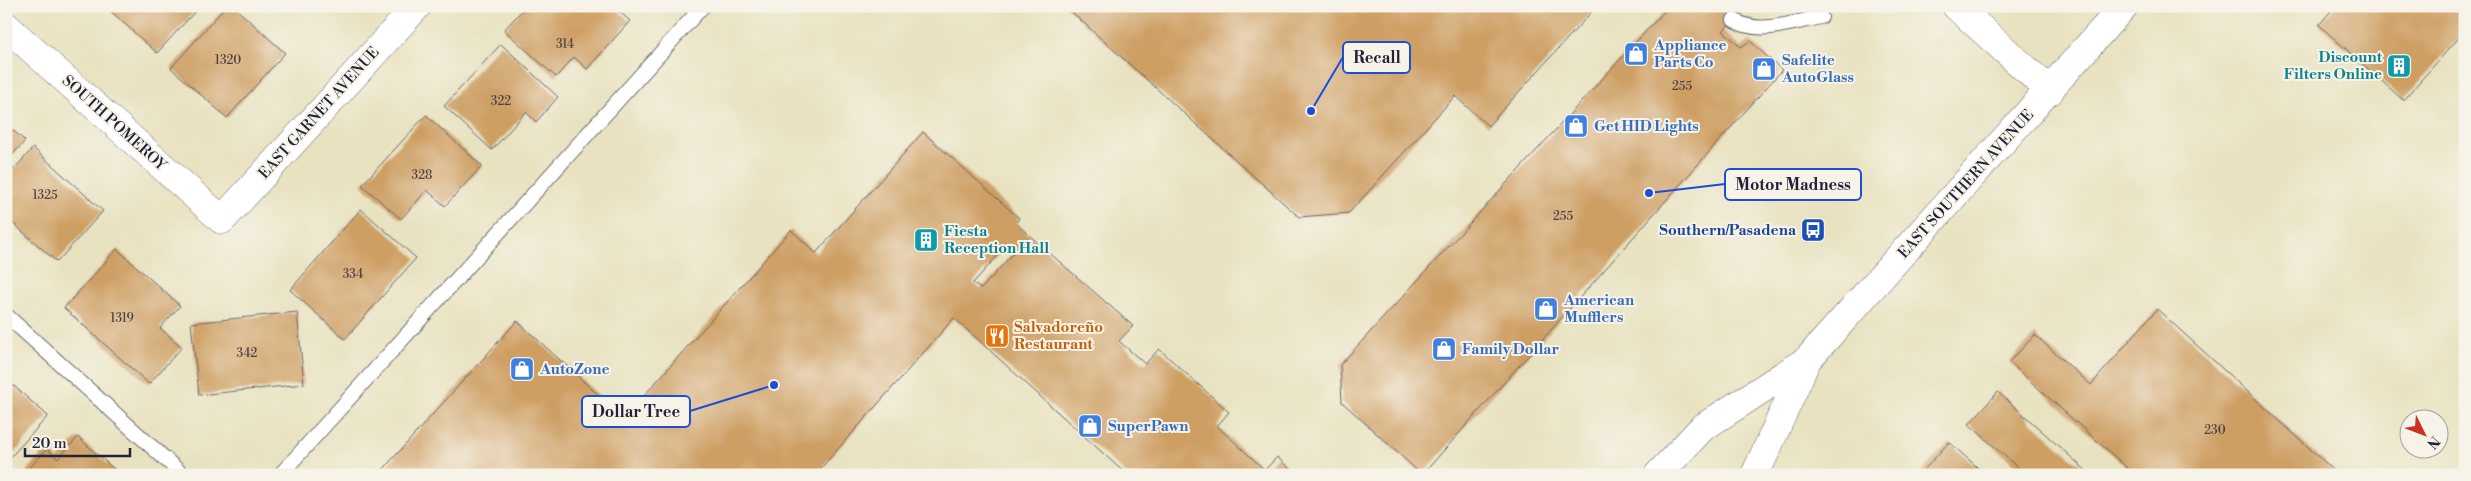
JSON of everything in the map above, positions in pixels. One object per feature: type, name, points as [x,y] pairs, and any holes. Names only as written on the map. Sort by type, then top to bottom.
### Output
[{"type":"main road","name":"EAST GARNET AVENUE","points":[[222,220],[416,6]]},
{"type":"main road","points":[[1956,6],[2050,91]]},
{"type":"main road","name":"EAST SOUTHERN AVENUE","points":[[1658,475],[1702,428],[1807,360],[2050,91],[2124,6]]},
{"type":"main road","name":"SOUTH POMEROY","points":[[6,26],[222,220]]},
{"type":"main road","name":"EAST SOUTHERN AVENUE","points":[[1755,475],[1807,360]]},
{"type":"lane","points":[[280,475],[703,6]]},
{"type":"lane","points":[[1734,20],[1743,26],[1765,28],[1821,17]]},
{"type":"lane","points":[[6,315],[183,475]]},
{"type":"building","points":[[105,6],[200,6],[157,53]]},
{"type":"building","points":[[226,6],[233,6],[285,53],[227,118],[171,68]]},
{"type":"building","points":[[526,6],[613,6],[630,21],[587,69],[574,57],[556,77],[504,30]]},
{"type":"building","points":[[1065,6],[1597,6],[1488,126],[1455,96],[1349,213],[1299,217]]},
{"type":"building","points":[[1669,6],[1746,6],[1723,31],[1741,47],[1750,41],[1782,70],[1422,475],[1342,402],[1340,365]]},
{"type":"building","name":"Discount Filters Online","points":[[2335,6],[2465,6],[2465,31],[2403,100],[2319,25]]},
{"type":"building","points":[[501,44],[558,97],[536,122],[526,112],[492,150],[444,106]]},
{"type":"building","points":[[426,115],[482,166],[445,206],[427,190],[401,219],[362,185]]},
{"type":"building","points":[[6,124],[25,141],[6,162]]},
{"type":"building","points":[[923,132],[1019,218],[1016,223],[1133,326],[1119,341],[1145,364],[1159,349],[1229,412],[1217,426],[1265,470],[1277,457],[1297,475],[1127,475],[954,318],[815,475],[378,475],[517,321],[624,418],[791,230],[816,253]],"holes":[[[1008,244],[1015,251],[981,289],[973,283]]]},
{"type":"building","points":[[33,148],[103,211],[57,262],[6,217],[6,178]]},
{"type":"building","points":[[361,209],[416,258],[345,339],[290,290]]},
{"type":"building","points":[[117,249],[180,306],[160,328],[182,347],[149,384],[64,308]]},
{"type":"building","points":[[2157,309],[2339,475],[2135,475],[2009,362],[2035,335],[2091,385]]},
{"type":"building","points":[[297,312],[304,384],[199,395],[191,323]]},
{"type":"building","points":[[6,379],[48,416],[6,462]]},
{"type":"building","points":[[1998,392],[2091,475],[2026,475],[1969,424]]},
{"type":"building","points":[[78,437],[117,472],[114,475],[23,475],[47,449],[58,459]]},
{"type":"building","points":[[1949,442],[1986,475],[1926,475],[1922,472]]},
{"type":"place","name":"Appliance Parts Co","points":[[1636,54]]},
{"type":"place","name":"Discount Filters Online","points":[[2399,66]]},
{"type":"place","name":"Safelite AutoGlass","points":[[1764,69]]},
{"type":"place","name":"Recall","points":[[1311,111]]},
{"type":"place","name":"Get HID Lights","points":[[1576,126]]},
{"type":"place","name":"Motor Madness","points":[[1649,193]]},
{"type":"place","name":"Southern/Pasadena","points":[[1813,230]]},
{"type":"place","name":"Fiesta Reception Hall","points":[[926,240]]},
{"type":"place","name":"American Mufflers","points":[[1546,309]]},
{"type":"place","name":"Salvadoreño Restaurant","points":[[997,336]]},
{"type":"place","name":"Family Dollar","points":[[1444,349]]},
{"type":"place","name":"AutoZone","points":[[522,369]]},
{"type":"place","name":"Dollar Tree","points":[[774,385]]},
{"type":"place","name":"SuperPawn","points":[[1090,426]]}]
